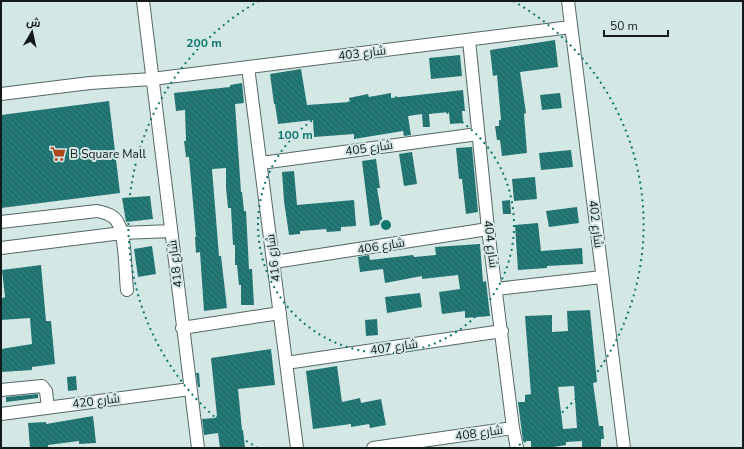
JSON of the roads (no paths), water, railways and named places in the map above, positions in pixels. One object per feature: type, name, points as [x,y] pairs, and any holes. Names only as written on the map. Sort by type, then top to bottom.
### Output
[{"type":"street","name":"شارع 418","points":[[143,1],[182,328],[198,448]]},
{"type":"street","name":"شارع 402","points":[[568,1],[624,448]]},
{"type":"street","name":"شارع 403","points":[[1,94],[90,83],[152,80],[571,27]]},
{"type":"street","name":"شارع 404","points":[[469,40],[488,229],[513,428],[517,448]]},
{"type":"street","name":"شارع 416","points":[[248,67],[297,448]]},
{"type":"street","name":"شارع 405","points":[[261,163],[478,134]]},
{"type":"street","points":[[1,222],[97,211],[113,216],[122,233],[127,290]]},
{"type":"street","name":"شارع 406","points":[[274,262],[488,229]]},
{"type":"street","points":[[1,248],[122,233],[171,231]]},
{"type":"street","points":[[496,289],[602,277]]},
{"type":"street","points":[[182,328],[280,313]]},
{"type":"street","name":"شارع 407","points":[[286,363],[502,331]]},
{"type":"street","points":[[1,390],[42,386],[46,392],[48,408]]},
{"type":"street","name":"شارع 420","points":[[1,414],[190,389]]},
{"type":"street","name":"شارع 408","points":[[373,448],[513,428]]},
{"type":"place","name":"B Square Mall","points":[[58,154]]}]
